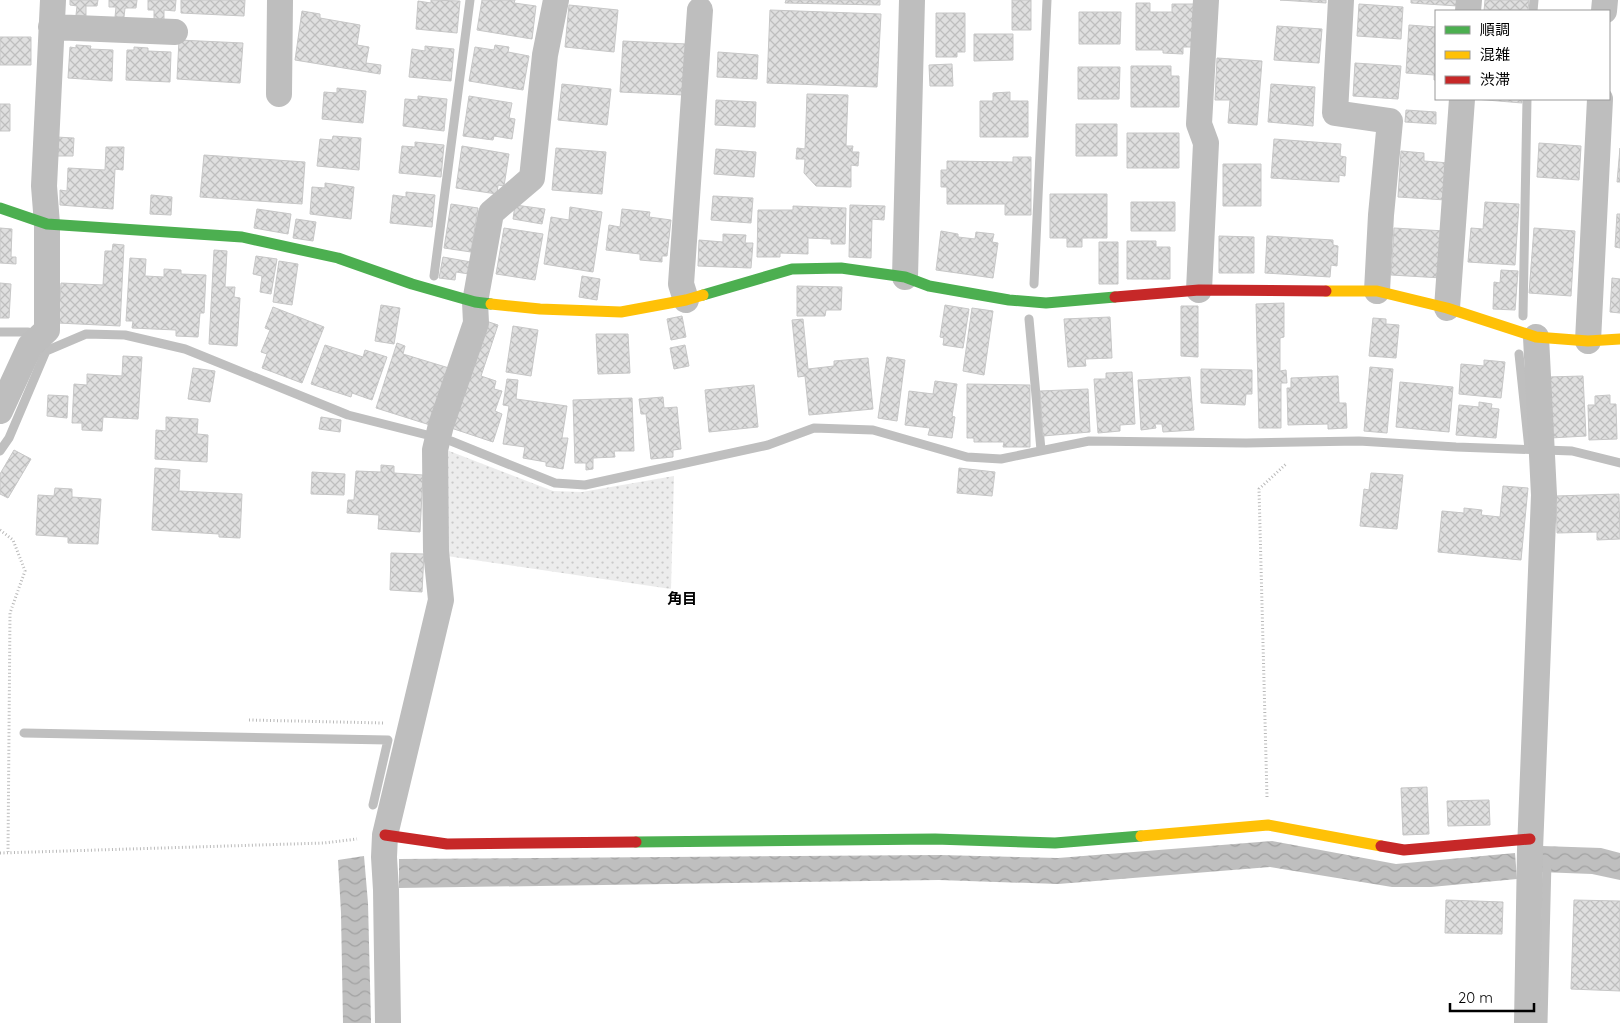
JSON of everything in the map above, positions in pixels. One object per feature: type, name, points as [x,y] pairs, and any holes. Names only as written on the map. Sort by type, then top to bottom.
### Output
[{"type":"street","points":[[0,411],[30,346],[47,330],[47,224],[44,186],[53,0]]},
{"type":"street","points":[[279,94],[280,0]]},
{"type":"street","points":[[388,1023],[384,846],[441,600],[436,551],[438,437],[476,323],[475,302],[491,213],[532,178],[545,55],[556,0]]},
{"type":"street","points":[[906,277],[912,0]]},
{"type":"street","points":[[1199,290],[1206,142],[1199,124],[1206,0]]},
{"type":"street","points":[[1341,0],[1335,113],[1390,121],[1381,215],[1377,291]]},
{"type":"street","points":[[686,300],[682,284],[700,10]]},
{"type":"street","points":[[51,27],[175,32]]},
{"type":"street","points":[[1448,308],[1462,100]]},
{"type":"street","points":[[1588,341],[1600,100]]},
{"type":"street","points":[[0,208],[47,224],[242,237],[338,258],[412,284],[475,302],[540,309],[621,312],[686,300],[792,269],[841,268],[906,277],[929,286],[1009,300],[1046,303],[1199,290],[1377,291],[1448,308],[1536,338],[1588,341],[1620,339]]},
{"type":"street","points":[[1527,1023],[1530,854],[1544,495],[1536,338]]},
{"type":"street","points":[[384,846],[935,838],[1054,843],[1268,825],[1404,850],[1530,854]]},
{"type":"path","points":[[1268,825],[1259,489],[1286,464]]},
{"type":"path","points":[[0,530],[13,540],[25,570],[10,613],[8,852]]},
{"type":"path","points":[[249,720],[412,724]]},
{"type":"path","points":[[0,852],[324,843],[384,846]]},
{"type":"shaded area","points":[[444,449],[553,491],[582,492],[674,476],[671,589],[447,556]]},
{"type":"water","points":[[1272,841],[1396,864],[1515,853],[1517,879],[1431,887],[1392,887],[1270,867],[1058,884],[939,880],[399,888],[399,859],[940,855],[1058,858]]},
{"type":"water","points":[[1542,846],[1601,848],[1620,853],[1620,880],[1592,874],[1540,872]]},
{"type":"water","points":[[364,856],[368,903],[371,1023],[343,1023],[338,860]]},
{"type":"building","points":[[70,0],[98,0],[97,6],[86,6],[86,16],[76,15],[77,6],[70,5]]},
{"type":"building","points":[[109,0],[137,0],[136,8],[125,8],[124,17],[115,17],[116,7],[109,7]]},
{"type":"building","points":[[148,0],[176,0],[175,11],[164,10],[164,20],[154,20],[154,10],[148,10]]},
{"type":"building","points":[[181,0],[245,0],[244,16],[181,13]]},
{"type":"building","points":[[431,0],[460,1],[457,33],[416,29],[418,1],[431,3]]},
{"type":"building","points":[[482,0],[515,0],[514,3],[536,6],[532,39],[477,30]]},
{"type":"building","points":[[786,0],[880,0],[880,5],[785,3]]},
{"type":"building","points":[[1012,0],[1031,0],[1031,30],[1012,30]]},
{"type":"building","points":[[1280,0],[1326,0],[1326,3]]},
{"type":"building","points":[[1411,0],[1459,0],[1458,6],[1411,3]]},
{"type":"building","points":[[1485,0],[1529,0],[1528,10],[1484,10]]},
{"type":"building","points":[[1136,3],[1150,3],[1150,12],[1172,12],[1172,4],[1194,4],[1194,47],[1183,47],[1183,54],[1163,53],[1163,50],[1136,50]]},
{"type":"building","points":[[1359,4],[1403,7],[1401,39],[1357,36]]},
{"type":"building","points":[[569,5],[618,10],[614,52],[565,47]]},
{"type":"building","points":[[770,10],[881,14],[877,87],[767,83]]},
{"type":"building","points":[[302,11],[320,14],[320,18],[360,25],[357,45],[369,47],[366,63],[381,65],[380,74],[295,60]]},
{"type":"building","points":[[1079,12],[1121,12],[1120,44],[1079,44]]},
{"type":"building","points":[[936,13],[965,13],[965,52],[957,52],[957,57],[936,57]]},
{"type":"building","points":[[1409,25],[1435,27],[1435,80],[1434,75],[1406,73]]},
{"type":"building","points":[[1277,26],[1322,29],[1319,63],[1274,60]]},
{"type":"building","points":[[974,34],[1013,34],[1013,60],[974,61]]},
{"type":"building","points":[[0,37],[31,37],[31,65],[0,65]]},
{"type":"building","points":[[179,40],[243,43],[240,83],[177,79]]},
{"type":"building","points":[[623,41],[687,44],[684,95],[620,92]]},
{"type":"building","points":[[76,45],[91,46],[90,49],[113,50],[112,81],[68,78],[70,47],[76,48]]},
{"type":"building","points":[[495,45],[509,47],[508,52],[529,56],[523,90],[469,81],[475,47],[494,50]]},
{"type":"building","points":[[425,46],[454,49],[451,81],[409,77],[412,49],[425,51]]},
{"type":"building","points":[[134,47],[148,48],[148,51],[171,52],[170,82],[126,80],[127,50],[134,50]]},
{"type":"building","points":[[718,52],[758,55],[757,79],[717,77]]},
{"type":"building","points":[[1217,58],[1262,61],[1257,125],[1228,123],[1230,100],[1215,100]]},
{"type":"building","points":[[1355,63],[1401,66],[1398,99],[1353,96]]},
{"type":"building","points":[[952,64],[953,86],[930,86],[929,65]]},
{"type":"building","points":[[1131,66],[1171,66],[1171,76],[1179,76],[1179,107],[1131,107]]},
{"type":"building","points":[[1078,67],[1120,67],[1119,99],[1078,99]]},
{"type":"building","points":[[562,84],[611,89],[607,125],[558,120]]},
{"type":"building","points":[[1271,84],[1315,87],[1313,126],[1268,122]]},
{"type":"building","points":[[337,88],[366,91],[363,123],[322,119],[324,92],[337,93]]},
{"type":"building","points":[[1010,92],[1010,101],[1028,101],[1028,137],[980,137],[980,101],[993,101],[993,93]]},
{"type":"building","points":[[807,94],[848,95],[846,146],[853,146],[852,152],[859,152],[858,166],[851,165],[851,187],[816,186],[804,173],[805,159],[796,159],[797,148],[805,149]]},
{"type":"building","points":[[418,96],[447,99],[444,131],[403,126],[405,99],[418,100]]},
{"type":"building","points":[[469,96],[512,103],[509,118],[515,119],[512,139],[494,136],[493,140],[463,136]]},
{"type":"building","points":[[716,100],[756,102],[755,127],[715,125]]},
{"type":"building","points":[[1487,100],[1522,100],[1522,103]]},
{"type":"building","points":[[0,104],[10,104],[10,131],[0,131]]},
{"type":"building","points":[[1406,110],[1436,112],[1436,124],[1405,122]]},
{"type":"building","points":[[1076,124],[1117,124],[1117,156],[1076,156]]},
{"type":"building","points":[[1127,133],[1179,133],[1179,168],[1127,168]]},
{"type":"building","points":[[333,136],[361,138],[359,170],[317,166],[320,139],[332,140]]},
{"type":"building","points":[[56,137],[74,138],[73,156],[55,156]]},
{"type":"building","points":[[1274,139],[1341,144],[1340,156],[1346,157],[1345,176],[1339,175],[1339,182],[1271,178]]},
{"type":"building","points":[[415,142],[444,145],[441,177],[399,173],[402,146],[415,147]]},
{"type":"building","points":[[1539,143],[1581,146],[1579,180],[1537,177]]},
{"type":"building","points":[[462,146],[509,154],[504,186],[498,185],[497,194],[456,188]]},
{"type":"building","points":[[106,147],[124,147],[123,170],[115,169],[113,209],[60,205],[60,190],[67,191],[68,168],[105,170]]},
{"type":"building","points":[[556,148],[606,152],[602,194],[552,190]]},
{"type":"building","points":[[1620,148],[1620,182],[1617,182]]},
{"type":"building","points":[[716,149],[756,152],[754,177],[714,174]]},
{"type":"building","points":[[1401,151],[1424,153],[1424,161],[1449,163],[1446,200],[1398,197]]},
{"type":"building","points":[[204,155],[305,162],[302,204],[200,197]]},
{"type":"building","points":[[1013,157],[1031,157],[1031,215],[1005,215],[1005,204],[947,204],[947,187],[941,187],[941,170],[947,170],[947,161],[1013,162]]},
{"type":"building","points":[[1223,164],[1261,164],[1261,206],[1223,206]]},
{"type":"building","points":[[325,183],[354,187],[351,219],[310,214],[312,187],[325,188]]},
{"type":"building","points":[[406,192],[435,195],[432,227],[390,223],[393,195],[406,197]]},
{"type":"building","points":[[1050,194],[1107,194],[1107,238],[1082,238],[1082,247],[1067,247],[1067,238],[1050,238]]},
{"type":"building","points":[[151,195],[172,197],[171,215],[150,214]]},
{"type":"building","points":[[713,196],[753,198],[751,223],[711,220]]},
{"type":"building","points":[[1131,202],[1175,202],[1175,231],[1131,231]]},
{"type":"building","points":[[1485,202],[1519,204],[1515,265],[1468,262],[1471,228],[1483,229]]},
{"type":"building","points":[[451,204],[478,208],[471,252],[444,248]]},
{"type":"building","points":[[515,205],[545,209],[542,224],[513,219]]},
{"type":"building","points":[[850,205],[885,206],[884,220],[872,219],[871,258],[849,257]]},
{"type":"building","points":[[793,206],[846,208],[845,244],[831,244],[831,239],[808,238],[808,254],[780,253],[780,257],[757,257],[758,210],[793,210]]},
{"type":"building","points":[[570,207],[602,212],[593,272],[544,264],[551,217],[569,220]]},
{"type":"building","points":[[257,209],[291,214],[288,234],[254,228]]},
{"type":"building","points":[[622,209],[650,212],[649,217],[671,220],[667,256],[662,256],[662,262],[640,260],[640,254],[606,250],[609,225],[620,227]]},
{"type":"building","points":[[1617,214],[1620,214],[1620,248],[1615,247]]},
{"type":"building","points":[[296,219],[316,222],[313,241],[293,238]]},
{"type":"building","points":[[0,228],[12,229],[11,257],[16,257],[16,264],[0,263]]},
{"type":"building","points":[[504,228],[543,234],[535,280],[496,274]]},
{"type":"building","points":[[1394,228],[1445,231],[1442,278],[1391,275]]},
{"type":"building","points":[[1534,228],[1575,231],[1571,296],[1529,293]]},
{"type":"building","points":[[941,231],[958,234],[958,237],[975,239],[976,232],[994,234],[992,242],[998,243],[993,278],[936,270]]},
{"type":"building","points":[[723,234],[746,235],[745,243],[753,243],[751,268],[698,266],[699,240],[723,242]]},
{"type":"building","points":[[1219,236],[1254,237],[1254,273],[1219,273]]},
{"type":"building","points":[[1267,236],[1333,240],[1333,245],[1338,246],[1337,266],[1331,265],[1330,277],[1265,273]]},
{"type":"building","points":[[1127,241],[1156,241],[1156,247],[1170,247],[1170,279],[1127,279]]},
{"type":"building","points":[[1099,242],[1118,242],[1118,284],[1099,284]]},
{"type":"building","points":[[113,244],[124,245],[120,326],[58,323],[61,283],[103,285],[105,251],[112,251]]},
{"type":"building","points":[[214,250],[227,251],[225,287],[235,287],[234,297],[240,298],[237,346],[209,344]]},
{"type":"building","points":[[256,256],[277,259],[271,294],[260,292],[262,276],[253,274]]},
{"type":"building","points":[[443,257],[471,262],[469,274],[456,272],[455,280],[439,278]]},
{"type":"building","points":[[130,258],[146,259],[145,276],[164,277],[164,269],[181,270],[181,274],[206,275],[204,313],[200,313],[198,337],[176,336],[176,330],[132,328],[133,321],[126,321]]},
{"type":"building","points":[[279,261],[298,264],[292,305],[273,302]]},
{"type":"building","points":[[1501,270],[1518,271],[1515,310],[1493,309],[1494,282],[1500,283]]},
{"type":"building","points":[[582,276],[600,279],[597,300],[579,297]]},
{"type":"building","points":[[1612,278],[1620,279],[1620,313],[1610,312]]},
{"type":"building","points":[[0,283],[11,284],[9,318],[0,318]]},
{"type":"building","points":[[797,286],[842,287],[841,310],[826,310],[825,316],[797,316]]},
{"type":"building","points":[[1284,303],[1284,337],[1280,338],[1280,371],[1286,370],[1287,383],[1281,383],[1281,428],[1259,428],[1256,304]]},
{"type":"building","points":[[381,305],[400,308],[394,344],[375,341]]},
{"type":"building","points":[[945,305],[969,309],[963,348],[943,345],[944,338],[940,337]]},
{"type":"building","points":[[1181,306],[1198,306],[1198,357],[1181,356]]},
{"type":"building","points":[[273,307],[324,327],[302,383],[262,368],[267,354],[261,352],[270,330],[265,328]]},
{"type":"building","points":[[972,308],[993,311],[984,375],[963,371]]},
{"type":"building","points":[[682,316],[686,337],[671,340],[667,319]]},
{"type":"building","points":[[1110,317],[1112,358],[1085,359],[1086,366],[1068,367],[1064,319]]},
{"type":"building","points":[[1373,318],[1386,319],[1386,324],[1399,325],[1396,358],[1369,356]]},
{"type":"building","points":[[803,319],[808,369],[834,366],[834,361],[868,358],[873,409],[809,415],[805,376],[798,377],[792,320]]},
{"type":"building","points":[[486,321],[498,325],[481,376],[496,381],[494,389],[502,391],[495,411],[502,414],[493,442],[451,428]]},
{"type":"building","points":[[513,326],[538,330],[531,376],[506,372]]},
{"type":"building","points":[[596,334],[628,334],[630,373],[598,374]]},
{"type":"building","points":[[397,343],[405,346],[403,354],[449,368],[430,425],[376,408]]},
{"type":"building","points":[[325,345],[363,357],[365,350],[387,357],[372,400],[352,393],[351,397],[311,384]]},
{"type":"building","points":[[685,345],[689,366],[674,369],[670,348]]},
{"type":"building","points":[[123,356],[142,357],[138,419],[103,417],[102,431],[82,430],[82,423],[72,423],[74,384],[87,385],[87,374],[122,376]]},
{"type":"building","points":[[887,357],[905,360],[897,421],[878,418]]},
{"type":"building","points":[[1484,360],[1505,362],[1501,398],[1459,394],[1461,364],[1484,366]]},
{"type":"building","points":[[1370,367],[1393,369],[1387,433],[1364,431]]},
{"type":"building","points":[[193,368],[215,371],[210,402],[188,399]]},
{"type":"building","points":[[1201,369],[1252,370],[1252,394],[1246,394],[1245,405],[1201,403]]},
{"type":"building","points":[[1132,372],[1135,424],[1120,425],[1120,431],[1098,433],[1094,379],[1106,379],[1106,373]]},
{"type":"building","points":[[1338,376],[1339,403],[1346,403],[1347,428],[1328,429],[1328,424],[1288,425],[1287,388],[1291,388],[1291,378]]},
{"type":"building","points":[[1583,376],[1586,436],[1550,438],[1548,377]]},
{"type":"building","points":[[1190,377],[1194,430],[1163,432],[1162,424],[1155,424],[1156,428],[1141,430],[1138,380]]},
{"type":"building","points":[[507,379],[518,380],[516,399],[567,406],[562,438],[568,438],[563,469],[546,466],[546,462],[523,458],[525,447],[503,444],[509,406],[503,405]]},
{"type":"building","points":[[935,381],[957,384],[952,416],[955,417],[952,438],[928,435],[930,428],[905,425],[909,391],[933,394]]},
{"type":"building","points":[[1400,382],[1453,387],[1449,432],[1396,427]]},
{"type":"building","points":[[967,384],[1030,385],[1030,447],[1003,447],[1004,442],[974,442],[974,438],[967,438]]},
{"type":"building","points":[[754,385],[758,427],[709,432],[705,390]]},
{"type":"building","points":[[1088,389],[1090,432],[1043,436],[1040,391]]},
{"type":"building","points":[[48,395],[68,396],[67,418],[47,416]]},
{"type":"building","points":[[1610,395],[1610,404],[1616,404],[1617,439],[1589,440],[1588,405],[1595,405],[1595,396]]},
{"type":"building","points":[[663,397],[664,408],[677,407],[681,449],[673,450],[673,457],[651,459],[646,414],[641,414],[639,399]]},
{"type":"building","points":[[632,398],[634,451],[614,451],[615,457],[593,458],[593,469],[586,470],[586,463],[575,463],[573,400]]},
{"type":"building","points":[[1479,402],[1492,404],[1491,408],[1499,409],[1496,438],[1456,435],[1459,405],[1479,407]]},
{"type":"building","points":[[166,417],[198,419],[197,434],[208,435],[207,462],[155,459],[156,430],[166,431]]},
{"type":"building","points":[[321,417],[341,420],[340,432],[319,429]]},
{"type":"building","points":[[14,450],[31,459],[8,498],[0,494],[0,474]]},
{"type":"building","points":[[381,465],[394,466],[394,473],[423,475],[420,532],[378,529],[379,515],[347,513],[348,500],[354,500],[356,471],[381,472]]},
{"type":"building","points":[[155,468],[180,470],[179,491],[242,494],[240,538],[219,537],[219,534],[152,530]]},
{"type":"building","points":[[959,468],[995,472],[992,496],[957,493]]},
{"type":"building","points":[[312,472],[345,474],[344,495],[311,494]]},
{"type":"building","points":[[1371,473],[1403,475],[1397,529],[1360,526],[1364,489],[1369,490]]},
{"type":"building","points":[[1503,486],[1528,488],[1521,560],[1438,552],[1442,511],[1464,513],[1464,508],[1482,510],[1481,515],[1500,517]]},
{"type":"building","points":[[55,488],[72,489],[72,497],[101,499],[98,544],[68,543],[68,537],[36,535],[38,495],[54,496]]},
{"type":"building","points":[[1619,494],[1620,539],[1597,540],[1597,532],[1557,533],[1556,496]]},
{"type":"building","points":[[391,553],[424,554],[422,592],[390,590]]},
{"type":"building","points":[[1427,787],[1429,834],[1403,835],[1401,788]]},
{"type":"building","points":[[1489,800],[1490,825],[1448,826],[1447,801]]},
{"type":"building","points":[[1446,900],[1503,902],[1502,934],[1445,933]]},
{"type":"building","points":[[1574,900],[1620,901],[1620,991],[1571,989]]},
{"type":"waterway","points":[[434,276],[470,0]]},
{"type":"waterway","points":[[1034,284],[1047,0]]},
{"type":"waterway","points":[[1533,10],[1534,0]]},
{"type":"waterway","points":[[1523,316],[1527,100]]},
{"type":"waterway","points":[[1029,319],[1041,450]]},
{"type":"waterway","points":[[0,332],[28,332]]},
{"type":"waterway","points":[[0,451],[9,438],[46,351],[86,334],[125,335],[185,349],[348,415],[451,441],[555,483],[585,485],[768,445],[814,428],[873,430],[967,457],[1001,459],[1089,441],[1246,443],[1359,441],[1572,451],[1620,463]]},
{"type":"waterway","points":[[1519,354],[1529,449]]},
{"type":"waterway","points":[[24,733],[388,740],[373,805]]},
{"type":"waterway","points":[[1543,1023],[1547,861]]},
{"type":"traffic: fast","points":[[0,208],[47,224],[242,237],[338,258],[412,284],[475,302],[491,304]]},
{"type":"traffic: fast","points":[[703,295],[792,269],[841,268],[905,277],[929,286],[1009,300],[1046,303],[1115,297]]},
{"type":"traffic: fast","points":[[636,842],[935,839],[1055,843],[1141,836]]},
{"type":"traffic: slow","points":[[1326,291],[1377,291],[1447,308],[1536,337],[1588,341],[1620,339]]},
{"type":"traffic: slow","points":[[491,304],[540,309],[621,312],[703,295]]},
{"type":"traffic: slow","points":[[1141,836],[1268,825],[1381,846]]},
{"type":"traffic: jam","points":[[1115,297],[1199,290],[1326,291]]},
{"type":"traffic: jam","points":[[385,835],[447,844],[636,842]]},
{"type":"traffic: jam","points":[[1381,846],[1404,850],[1530,839]]},
{"type":"district","name":"角目","points":[[682,599]]}]
